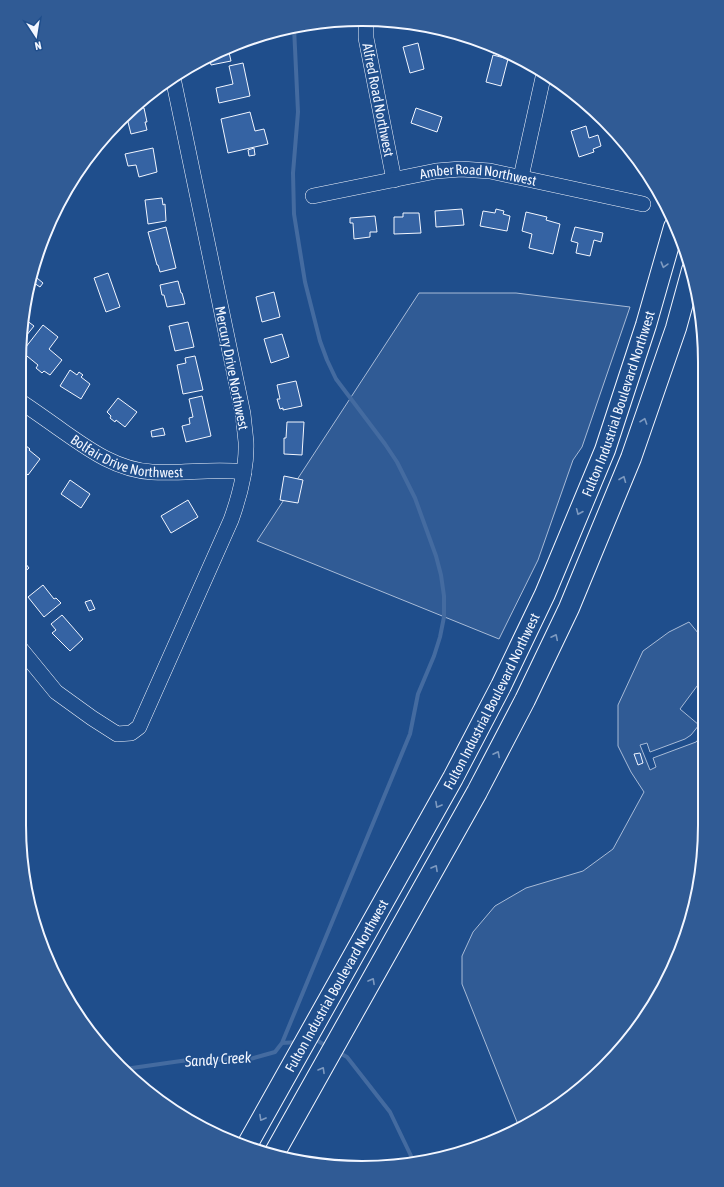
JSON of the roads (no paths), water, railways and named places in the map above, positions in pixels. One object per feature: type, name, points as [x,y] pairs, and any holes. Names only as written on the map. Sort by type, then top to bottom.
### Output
[{"type":"main road","name":"Fulton Industrial Boulevard Northwest","points":[[249,1141],[453,778],[501,686],[545,594],[605,450],[646,325],[672,233]]},
{"type":"main road","name":"Fulton Industrial Boulevard Northwest","points":[[276,1150],[477,792],[525,700],[569,608],[631,458],[676,328],[689,282]]},
{"type":"street","name":"Alfred Road Northwest","points":[[366,26],[366,38],[394,180]]},
{"type":"street","points":[[521,177],[543,79]]},
{"type":"street","name":"Mercury Drive Northwest","points":[[26,655],[56,692],[117,734],[131,733],[139,727],[239,499],[244,472],[246,443],[243,414],[174,84]]},
{"type":"street","name":"Amber Road Northwest","points":[[313,196],[436,171],[461,169],[490,171],[643,204]]},
{"type":"street","name":"Bolfair Drive Northwest","points":[[26,406],[91,452],[111,462],[130,468],[152,472],[230,470],[244,472]]},
{"type":"waterway","points":[[130,1068],[188,1060],[250,1059],[275,1052],[282,1043],[410,734],[418,694],[434,656],[444,617],[444,596],[441,575],[436,556],[415,498],[397,462],[336,379],[320,341],[305,282],[294,214],[293,173],[298,112],[294,32]]},
{"type":"waterway","name":"Sandy Creek","points":[[313,1041],[318,1041],[328,1047]]},
{"type":"waterway","name":"Sandy Creek","points":[[282,1043],[298,1042]]},
{"type":"waterway","name":"Sandy Creek","points":[[338,1052],[347,1057],[390,1112],[412,1157]]}]
